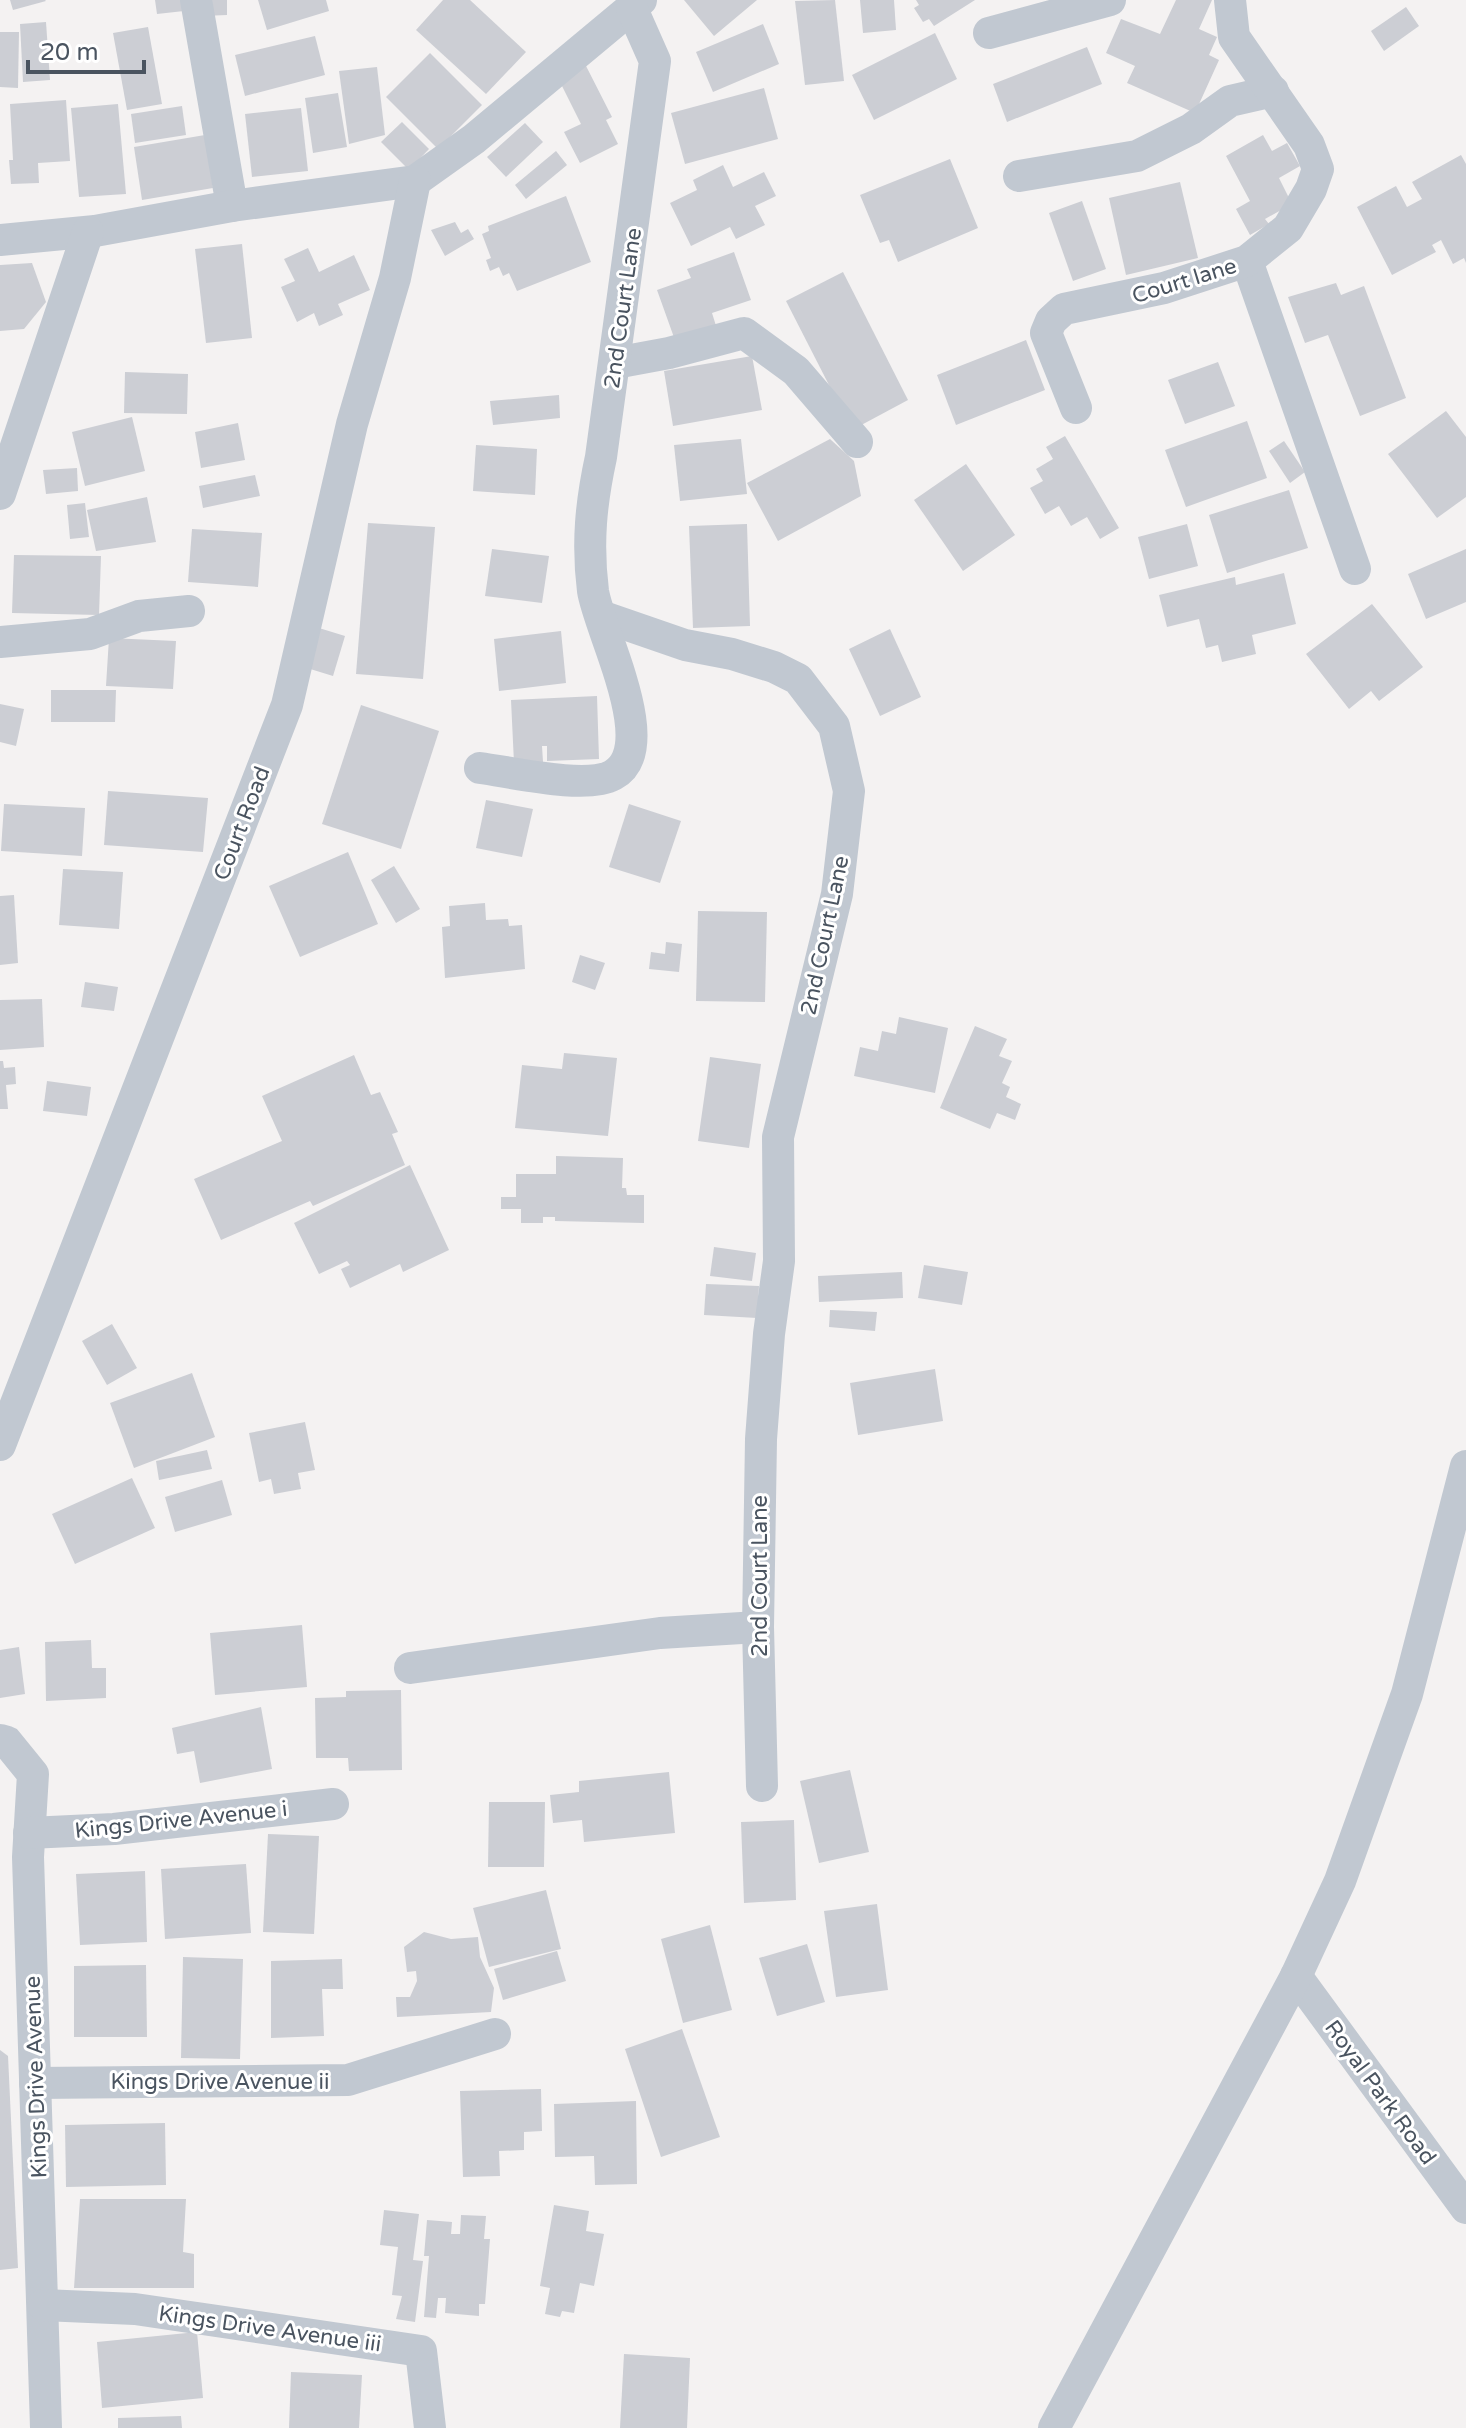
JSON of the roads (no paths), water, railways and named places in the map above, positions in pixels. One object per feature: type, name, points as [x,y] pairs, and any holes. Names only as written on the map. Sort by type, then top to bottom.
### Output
[{"type":"street","points":[[196,0],[232,206]]},
{"type":"street","points":[[989,33],[1110,0]]},
{"type":"street","name":"Court lane","points":[[1076,408],[1046,333],[1051,321],[1064,309],[1164,288],[1247,261],[1288,228],[1318,169],[1309,145],[1234,37],[1230,0]]},
{"type":"street","points":[[0,240],[88,232],[232,206],[415,181],[474,139],[636,5]]},
{"type":"street","name":"2nd Court Lane","points":[[636,5],[655,61],[615,363],[601,457],[589,510],[593,593],[601,616],[685,645],[732,654],[774,667],[798,679],[834,726],[849,791],[837,894],[778,1137],[779,1261],[769,1334],[761,1439],[758,1627],[762,1786]]},
{"type":"street","points":[[1019,176],[1137,156],[1191,129],[1230,101],[1273,91]]},
{"type":"street","name":"Court Road","points":[[0,1445],[287,705],[352,424],[395,278],[415,181]]},
{"type":"street","points":[[0,494],[88,232]]},
{"type":"street","points":[[1247,261],[1355,569]]},
{"type":"street","points":[[615,363],[669,353],[744,333],[796,371],[857,442]]},
{"type":"street","points":[[0,642],[74,637],[139,616],[189,611]]},
{"type":"street","points":[[480,768],[592,781],[614,775],[629,757],[632,719],[601,616]]},
{"type":"street","points":[[1054,2428],[1296,1976],[1345,1868],[1407,1694],[1466,1466]]},
{"type":"street","points":[[410,1668],[660,1633],[758,1627]]},
{"type":"street","name":"Kings Drive Avenue","points":[[0,1740],[7,1742],[33,1774],[29,1833],[46,2428]]},
{"type":"street","name":"Kings Drive Avenue i","points":[[29,1833],[114,1829],[333,1804]]},
{"type":"street","name":"Royal Park Road","points":[[1296,1976],[1466,2208]]},
{"type":"street","name":"Kings Drive Avenue ii","points":[[35,2083],[348,2080],[495,2034]]},
{"type":"street","name":"Kings Drive Avenue iii","points":[[43,2305],[135,2309],[421,2351],[430,2427]]}]
